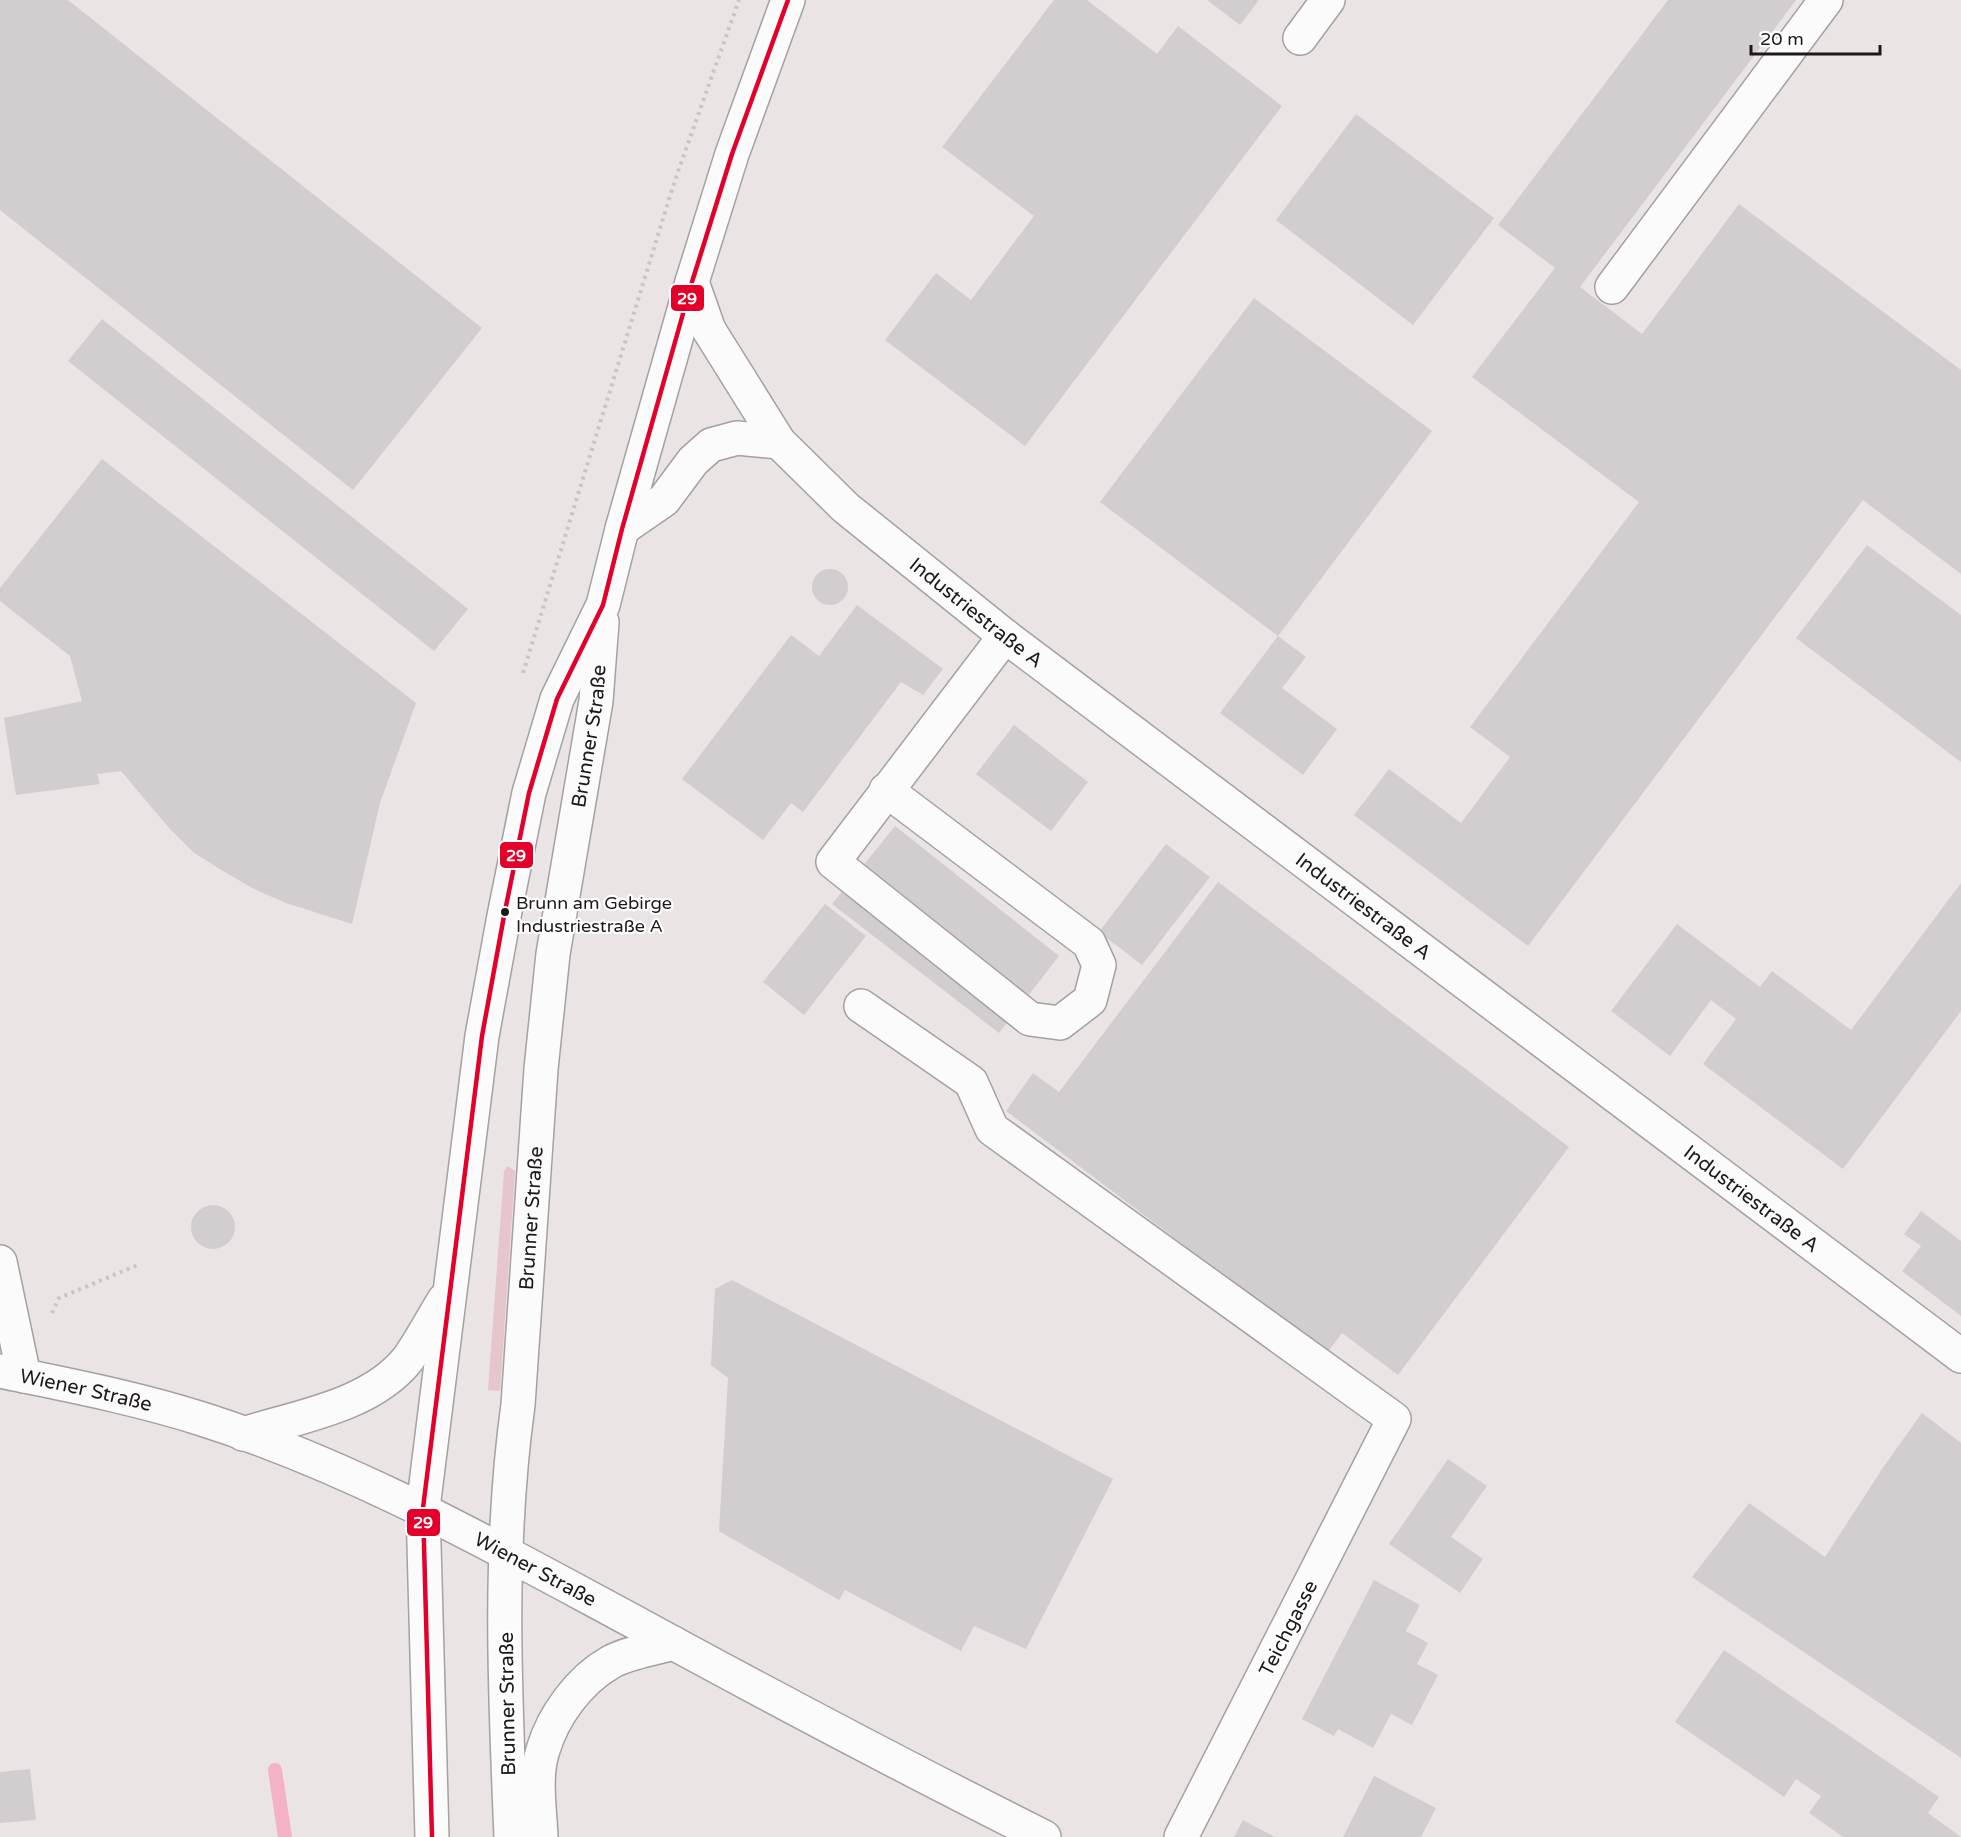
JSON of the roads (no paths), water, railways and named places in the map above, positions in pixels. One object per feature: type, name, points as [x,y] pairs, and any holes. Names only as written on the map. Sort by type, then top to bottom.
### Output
[{"type":"main road","points":[[1300,38],[1328,0]]},
{"type":"main road","points":[[1612,287],[1827,0]]},
{"type":"main road","points":[[432,1837],[423,1508],[482,1036],[529,793],[557,699],[603,605],[622,529],[692,282],[732,154],[788,2]]},
{"type":"main road","name":"Industriestraße A","points":[[692,282],[709,330],[779,442],[846,508],[1005,636],[1961,1356]]},
{"type":"main road","points":[[622,529],[664,500],[693,461],[711,445],[737,438],[779,442]]},
{"type":"main road","name":"Brunner Straße","points":[[511,1837],[504,1661],[510,1461],[518,1406],[541,1069],[553,954],[596,700],[603,605]]},
{"type":"main road","points":[[886,790],[1089,943],[1099,966],[1090,1000],[1060,1023],[1030,1019],[832,862],[886,790],[1005,636]]},
{"type":"main road","name":"Teichgasse","points":[[861,1006],[971,1082],[992,1130],[1394,1419],[1181,1837]]},
{"type":"main road","points":[[0,1262],[12,1373]]},
{"type":"main road","points":[[243,1434],[354,1398],[390,1378],[408,1358],[449,1291]]},
{"type":"main road","name":"Wiener Straße","points":[[12,1373],[124,1397],[203,1419],[423,1508],[889,1759],[1044,1837]]},
{"type":"main road","points":[[541,1837],[538,1788],[542,1752],[554,1723],[568,1701],[588,1680],[612,1661],[673,1643]]},
{"type":"waterway","points":[[275,1770],[285,1837]]},
{"type":"place","name":"Brunn am Gebirge Industriestraße A","points":[[505,912]]}]
